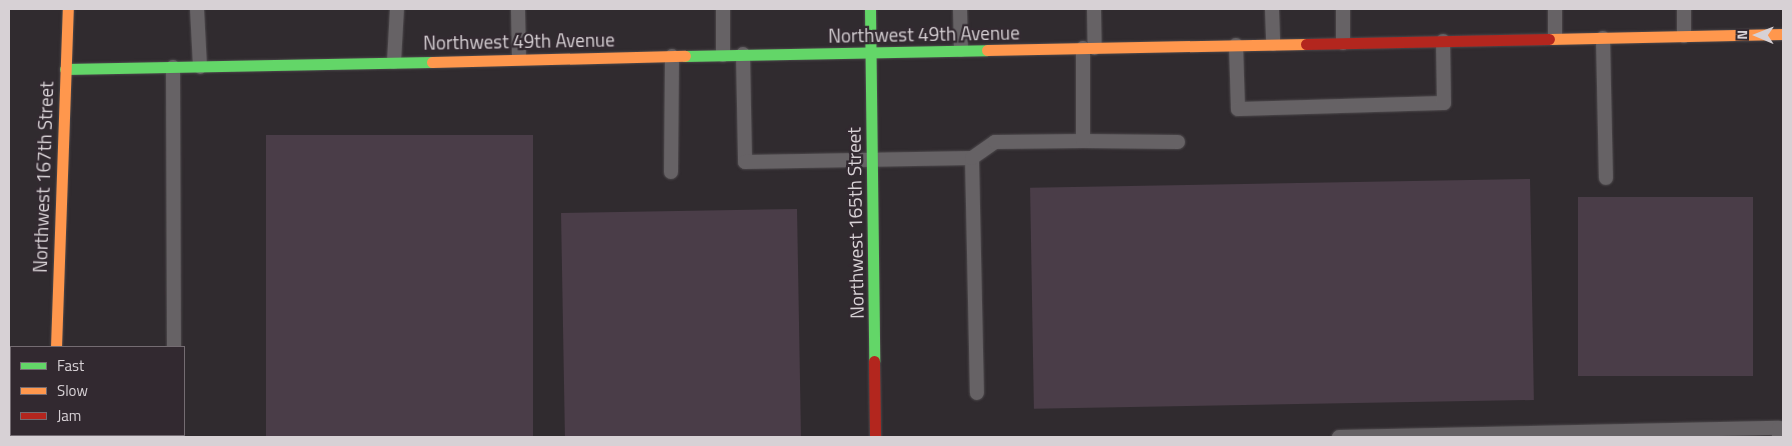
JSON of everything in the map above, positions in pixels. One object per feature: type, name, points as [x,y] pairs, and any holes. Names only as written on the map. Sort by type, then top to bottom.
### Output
[{"type":"street","name":"Northwest 167th Street","points":[[56,346],[68,9]]},
{"type":"street","name":"Northwest 165th Street","points":[[870,9],[875,437]]},
{"type":"street","name":"Northwest 49th Avenue","points":[[65,69],[519,58],[1783,34]]},
{"type":"lane","points":[[198,9],[200,67]]},
{"type":"lane","points":[[394,62],[397,9]]},
{"type":"lane","points":[[518,9],[519,58]]},
{"type":"lane","points":[[723,9],[724,55]]},
{"type":"lane","points":[[960,9],[961,50]]},
{"type":"lane","points":[[1083,141],[1089,48],[1094,9]]},
{"type":"lane","points":[[1272,9],[1273,44]]},
{"type":"lane","points":[[1343,9],[1343,42]]},
{"type":"lane","points":[[1555,9],[1555,38]]},
{"type":"lane","points":[[1684,9],[1684,36]]},
{"type":"lane","points":[[1603,38],[1606,178]]},
{"type":"lane","points":[[1236,45],[1238,109],[1444,103],[1443,41]]},
{"type":"lane","points":[[743,54],[745,162],[972,158],[994,142],[1178,142]]},
{"type":"lane","points":[[670,172],[672,56]]},
{"type":"lane","points":[[173,67],[174,346]]},
{"type":"lane","points":[[972,158],[977,393]]},
{"type":"lane","points":[[1339,437],[1779,428],[1779,437]]},
{"type":"building","points":[[266,135],[533,135],[533,437],[266,437]]},
{"type":"building","points":[[1530,179],[1534,400],[1034,409],[1030,188]]},
{"type":"building","points":[[1578,197],[1753,197],[1753,376],[1578,376]]},
{"type":"building","points":[[797,209],[801,437],[565,437],[561,213]]},
{"type":"traffic: fast","points":[[870,9],[874,361]]},
{"type":"traffic: fast","points":[[685,56],[987,50]]},
{"type":"traffic: fast","points":[[65,69],[432,62]]},
{"type":"traffic: slow","points":[[56,346],[68,9]]},
{"type":"traffic: slow","points":[[1549,39],[1783,34]]},
{"type":"traffic: slow","points":[[987,50],[1306,44]]},
{"type":"traffic: slow","points":[[432,62],[685,56]]},
{"type":"traffic: jam","points":[[1306,44],[1549,39]]},
{"type":"traffic: jam","points":[[874,361],[875,437]]}]
